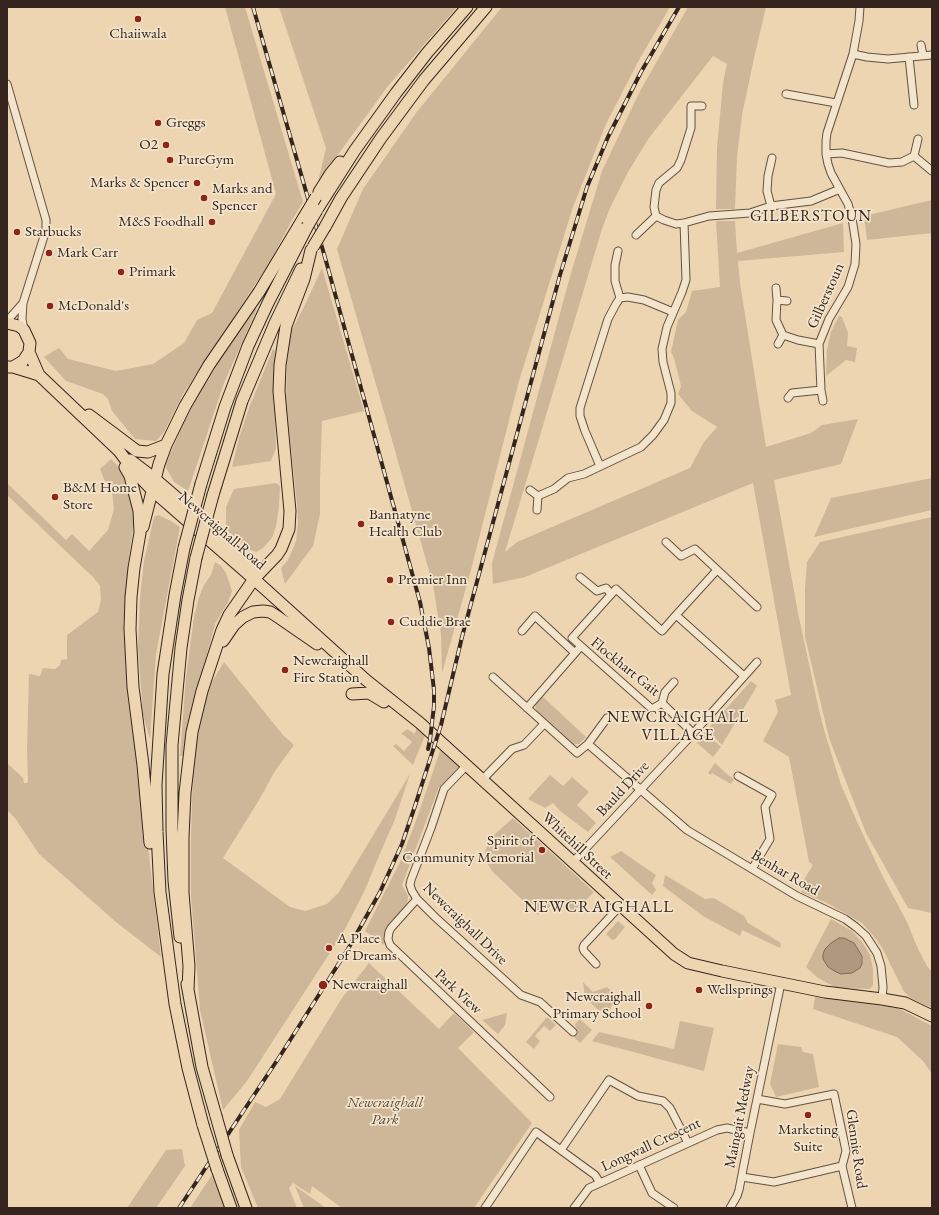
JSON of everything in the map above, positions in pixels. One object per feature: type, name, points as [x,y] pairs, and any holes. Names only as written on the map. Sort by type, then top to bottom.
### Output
[{"type":"main road","points":[[231,1208],[203,1125],[188,1068],[176,1012],[166,947],[160,892],[156,785],[159,722],[168,636],[184,548],[201,484],[225,407],[248,346],[306,222],[317,202],[369,130],[427,53],[467,7]]},
{"type":"main road","points":[[246,1208],[227,1155],[202,1067],[188,990],[174,881],[171,785],[172,745],[178,676],[188,600],[196,558],[212,496],[232,430],[274,323],[312,248],[341,198],[381,138],[424,80],[486,7]]},
{"type":"main road","points":[[140,533],[144,524],[155,479],[166,445],[177,420],[194,390],[306,222]]},
{"type":"main road","points":[[188,990],[188,939],[183,893],[183,837],[185,793],[192,732],[202,691],[222,630],[229,615],[256,577],[277,555],[289,530],[290,511],[281,414],[280,365],[286,326],[304,279],[312,248]]},
{"type":"main road","points":[[7,322],[19,326],[24,330]]},
{"type":"main road","name":"Newcraighall Road","points":[[9,367],[23,361],[29,352],[30,343],[24,330]]},
{"type":"main road","name":"Newcraighall Road","points":[[29,352],[39,375],[107,440],[192,511],[256,577],[341,658],[366,680],[406,711],[467,765]]},
{"type":"main road","name":"Newcraighall Road","points":[[9,367],[39,375]]},
{"type":"main road","points":[[65,399],[110,430],[137,451],[148,452],[166,445]]},
{"type":"main road","points":[[107,440],[122,461],[130,476],[139,511],[140,533],[131,597],[131,660],[151,851],[154,872],[160,892]]},
{"type":"main road","name":"Newcraighall Road","points":[[119,451],[134,472],[152,490],[256,577]]},
{"type":"main road","points":[[216,651],[238,620],[248,614],[263,611],[270,612],[275,615],[329,653],[341,658]]},
{"type":"main road","points":[[352,694],[369,692],[394,710],[406,711]]},
{"type":"main road","name":"Whitehill Street","points":[[467,765],[620,906],[674,954],[684,961],[722,971],[781,983],[845,995],[905,1003],[932,1016]]},
{"type":"street","name":"Gilberstoun","points":[[823,401],[821,390],[819,344],[829,319],[848,287],[855,264],[856,244],[848,204],[831,173],[826,154],[827,133],[853,54],[860,7]]},
{"type":"street","points":[[921,45],[923,55]]},
{"type":"street","points":[[853,54],[888,59],[932,54]]},
{"type":"street","points":[[909,57],[914,105]]},
{"type":"street","points":[[7,84],[46,220],[45,236],[23,303],[22,319],[24,330]]},
{"type":"street","points":[[786,94],[836,103]]},
{"type":"street","points":[[656,216],[654,207],[656,190],[660,183],[677,168],[681,160],[691,128],[692,106],[702,106]]},
{"type":"street","points":[[914,156],[918,139]]},
{"type":"street","points":[[826,154],[842,153],[889,163],[902,162],[914,156]]},
{"type":"street","points":[[914,156],[932,171]]},
{"type":"street","points":[[771,206],[767,191],[768,176],[772,158]]},
{"type":"street","points":[[656,216],[676,224],[684,223],[709,216],[750,213],[771,206],[811,201],[840,189]]},
{"type":"street","points":[[636,235],[656,216]]},
{"type":"street","points":[[538,496],[554,489],[568,478],[584,474],[641,447],[653,435],[664,420],[671,403],[671,393],[663,362],[662,349],[667,327],[686,280],[684,223]]},
{"type":"street","points":[[618,251],[615,265],[616,281],[620,298]]},
{"type":"street","points":[[776,288],[776,320],[783,334],[778,344]]},
{"type":"street","points":[[600,466],[585,431],[580,416],[580,408],[608,319],[620,298],[628,296],[644,300],[673,312]]},
{"type":"street","points":[[777,300],[787,301]]},
{"type":"street","points":[[7,322],[23,303]]},
{"type":"street","name":"Gilberstoun","points":[[783,334],[798,340],[819,344]]},
{"type":"street","points":[[789,392],[821,390]]},
{"type":"street","points":[[530,490],[538,496]]},
{"type":"street","points":[[536,510],[538,496]]},
{"type":"street","points":[[666,542],[682,556],[695,549],[757,607]]},
{"type":"street","points":[[581,646],[572,638],[616,589],[662,631],[717,570]]},
{"type":"street","points":[[580,577],[597,591],[606,588],[612,594]]},
{"type":"street","points":[[676,615],[744,676]]},
{"type":"street","name":"Flockhart Gait","points":[[522,631],[535,616],[576,652],[581,646],[652,709],[662,703],[665,692],[674,682]]},
{"type":"street","points":[[527,708],[576,652]]},
{"type":"street","name":"Bauld Drive","points":[[573,862],[757,662]]},
{"type":"street","points":[[493,677],[577,753],[588,744],[607,718]]},
{"type":"street","name":"Flockhart Gait","points":[[662,703],[693,733]]},
{"type":"street","points":[[482,780],[512,749],[524,745],[544,724]]},
{"type":"street","name":"Benhar Road","points":[[588,744],[687,830],[797,896],[845,919],[866,936],[872,944],[882,966],[882,999]]},
{"type":"street","name":"Newcraighall Drive","points":[[467,765],[444,790],[410,885],[417,899],[520,995],[540,1002],[573,1032]]},
{"type":"street","points":[[738,776],[772,796],[765,807],[770,839],[752,869]]},
{"type":"street","name":"Park View","points":[[417,899],[391,928],[388,939],[390,945],[550,1097]]},
{"type":"street","points":[[596,964],[584,951],[584,945],[620,906]]},
{"type":"street","name":"Maingait Medway","points":[[730,1208],[737,1196],[742,1177],[781,983]]},
{"type":"street","points":[[561,1150],[609,1080],[638,1096],[663,1101],[670,1108],[688,1142]]},
{"type":"street","name":"Glennie Road","points":[[757,1099],[785,1104],[834,1094],[846,1151],[842,1166],[852,1208]]},
{"type":"street","name":"Longwall Crescent","points":[[574,1208],[589,1188],[716,1130],[727,1128],[750,1133]]},
{"type":"street","points":[[485,1208],[536,1132],[596,1175],[600,1183]]},
{"type":"street","points":[[639,1165],[652,1193],[674,1208]]},
{"type":"street","points":[[742,1177],[774,1182],[842,1166]]},
{"type":"green space","points":[[225,7],[245,7],[303,202],[270,262],[183,394],[164,432],[156,441],[135,439],[112,411],[108,399],[103,394],[66,381],[44,357],[59,348],[68,359],[116,371],[153,364],[184,343],[197,320],[212,313],[276,194]]},
{"type":"green space","points":[[279,7],[457,7],[388,86],[318,182],[326,148]]},
{"type":"green space","points":[[502,7],[670,7],[639,60],[606,124],[573,207],[519,381],[471,570],[442,673],[441,634],[433,585],[337,249],[363,189],[416,113]]},
{"type":"green space","points":[[688,7],[766,7],[742,115],[737,157],[735,209],[716,209],[717,148],[723,83],[727,64],[713,56],[649,138],[628,172],[610,208],[602,229],[505,552],[517,542],[690,468],[704,442],[717,427],[692,411],[678,394],[681,386],[671,352],[678,320],[686,312],[692,291],[720,287],[716,221],[735,221],[737,253],[843,223],[844,252],[738,261],[740,283],[766,447],[811,433],[822,425],[858,419],[841,464],[774,480],[798,613],[825,733],[841,785],[859,826],[882,875],[907,922],[918,949],[932,972],[932,1008],[910,998],[903,990],[883,949],[862,923],[827,903],[801,892],[805,887],[803,881],[813,865],[809,862],[789,757],[763,741],[778,712],[775,700],[791,695],[753,483],[525,577],[493,584],[492,563],[571,273],[602,171],[640,91]]},
{"type":"green space","points":[[932,200],[932,233],[867,240],[864,216]]},
{"type":"green space","points":[[322,268],[364,411],[322,421],[320,514],[313,546],[285,584],[281,568],[288,560],[296,541],[298,523],[286,404],[287,361],[291,331]]},
{"type":"green space","points":[[253,309],[257,309],[224,383],[188,491],[174,482],[165,466],[183,424],[203,386],[228,345]]},
{"type":"green space","points":[[839,316],[842,317],[848,333],[847,346],[857,348],[855,362],[846,360],[826,376],[827,350],[831,332]]},
{"type":"green space","points":[[273,349],[275,350],[274,394],[276,448],[271,461],[232,467],[239,438],[249,408]]},
{"type":"green space","points":[[111,459],[118,466],[123,476],[133,506],[134,521],[128,565],[126,623],[135,736],[161,957],[116,922],[39,854],[15,818],[7,810],[7,763],[23,778],[24,783],[27,783],[28,781],[27,750],[29,674],[40,676],[43,668],[55,669],[60,665],[61,660],[67,659],[67,635],[98,612],[101,600],[100,586],[94,578],[7,495],[7,483],[66,540],[72,534],[89,551],[108,530],[114,509],[112,492],[109,491],[100,469]]},
{"type":"green space","points":[[932,478],[932,510],[814,537],[831,498]]},
{"type":"green space","points":[[276,483],[280,486],[276,526],[272,538],[263,548],[256,552],[248,549],[226,529],[226,507],[234,489]]},
{"type":"green space","points":[[158,515],[180,527],[156,654],[150,739],[143,715],[138,647],[140,598],[144,561],[154,517]]},
{"type":"green space","points":[[932,517],[932,913],[908,908],[866,833],[829,738],[805,637],[805,589],[807,562],[820,542]]},
{"type":"green space","points":[[215,562],[221,566],[226,573],[232,591],[228,602],[215,624],[193,707],[184,756],[180,756],[186,677],[194,617],[199,597],[204,585],[211,575]]},
{"type":"green space","points":[[224,662],[283,735],[294,745],[275,771],[223,858],[290,907],[305,911],[327,904],[339,892],[410,774],[395,819],[364,892],[344,931],[247,1081],[223,1110],[200,1010],[191,896],[191,838],[193,769],[201,710],[212,682]]},
{"type":"green space","points":[[751,681],[757,686],[722,745],[707,730]]},
{"type":"green space","points":[[542,696],[586,737],[579,744],[573,744],[536,710],[535,703]]},
{"type":"green space","points":[[417,726],[426,733],[413,765],[393,746],[396,744],[404,751],[412,742],[401,734],[407,729],[415,734]]},
{"type":"green space","points":[[705,732],[721,747],[713,757],[696,742]]},
{"type":"green space","points":[[441,748],[459,762],[461,770],[446,785],[439,787],[402,885],[408,896],[407,906],[394,919],[384,945],[365,931],[400,862]]},
{"type":"green space","points":[[715,763],[734,779],[731,784],[712,773],[711,775],[708,773]]},
{"type":"green space","points":[[550,775],[563,786],[572,777],[589,792],[577,805],[596,823],[588,832],[560,811],[553,803],[545,808],[528,799]]},
{"type":"green space","points":[[513,818],[594,892],[572,914],[557,902],[538,915],[492,871],[486,861],[485,852],[488,843],[494,835]]},
{"type":"green space","points":[[621,851],[656,875],[652,883],[656,890],[652,895],[610,857]]},
{"type":"green space","points":[[665,875],[705,899],[714,898],[744,916],[748,923],[781,943],[780,948],[742,930],[740,936],[703,916],[663,886]]},
{"type":"green space","points":[[831,919],[852,931],[862,942],[870,955],[873,969],[873,985],[871,988],[837,988],[818,978],[806,967]]},
{"type":"green space","points":[[618,921],[625,927],[615,939],[612,940],[606,934]]},
{"type":"green space","name":"Newcraighall Park","points":[[369,963],[439,1029],[454,1013],[474,1032],[458,1048],[532,1123],[474,1208],[342,1208],[312,1186],[310,1194],[293,1183],[289,1188],[297,1208],[258,1208],[241,1167],[239,1130],[255,1102],[266,1107],[280,1099],[342,998]]},
{"type":"green space","points":[[583,982],[593,992],[607,987],[617,996],[608,1013],[603,1014],[585,998]]},
{"type":"green space","points":[[816,992],[900,1009],[932,1026],[932,1074],[923,1061],[897,1037],[813,1009]]},
{"type":"green space","points":[[507,1013],[505,1025],[498,1034],[482,1020]]},
{"type":"green space","points":[[547,1017],[556,1025],[550,1031],[544,1026],[535,1036],[540,1041],[534,1049],[526,1042]]},
{"type":"green space","points":[[580,1019],[592,1030],[580,1043],[573,1036],[577,1031],[575,1024]]},
{"type":"green space","points":[[680,1021],[714,1028],[704,1071],[592,1041],[599,1032],[674,1049]]},
{"type":"green space","points":[[778,1044],[801,1047],[803,1052],[813,1054],[819,1087],[776,1097],[770,1084]]},
{"type":"green space","points":[[182,1149],[185,1166],[156,1208],[127,1208],[166,1150]]},
{"type":"green space","points":[[212,1175],[226,1208],[190,1208]]},
{"type":"green space","points":[[295,1186],[326,1208],[304,1208]]},
{"type":"shaded area","points":[[839,938],[844,938],[854,943],[862,956],[862,964],[860,968],[852,973],[841,974],[836,972],[828,967],[823,959],[825,949]]},
{"type":"railway","points":[[253,7],[326,261],[420,602],[429,648],[434,690],[434,706],[428,749]]},
{"type":"railway","points":[[179,1208],[280,1056],[348,949],[380,892],[402,844],[441,725],[462,637],[560,275],[587,187],[608,137],[641,72],[679,7]]},
{"type":"place","name":"Chaiiwala","points":[[138,19]]},
{"type":"place","name":"Greggs","points":[[158,123]]},
{"type":"place","name":"O2","points":[[166,145]]},
{"type":"place","name":"PureGym","points":[[170,160]]},
{"type":"place","name":"Marks & Spencer","points":[[197,183]]},
{"type":"place","name":"Marks and Spencer","points":[[204,198]]},
{"type":"place","name":"M&S Foodhall","points":[[212,222]]},
{"type":"place","name":"Starbucks","points":[[17,232]]},
{"type":"place","name":"Mark Carr","points":[[49,253]]},
{"type":"place","name":"Primark","points":[[121,272]]},
{"type":"place","name":"McDonald's","points":[[50,306]]},
{"type":"place","name":"B&M Home Store","points":[[55,497]]},
{"type":"place","name":"Bannatyne Health Club","points":[[361,524]]},
{"type":"place","name":"Premier Inn","points":[[390,580]]},
{"type":"place","name":"Cuddie Brae","points":[[391,622]]},
{"type":"place","name":"Newcraighall Fire Station","points":[[285,670]]},
{"type":"place","name":"Spirit of Community Memorial","points":[[542,850]]},
{"type":"place","name":"A Place of Dreams","points":[[329,948]]},
{"type":"place","name":"Newcraighall","points":[[323,985]]},
{"type":"place","name":"Wellsprings","points":[[699,990]]},
{"type":"place","name":"Newcraighall Primary School","points":[[649,1006]]},
{"type":"place","name":"Marketing Suite","points":[[808,1115]]},
{"type":"district","name":"GILBERSTOUN","points":[[811,217]]},
{"type":"district","name":"NEWCRAIGHALL VILLAGE","points":[[678,727]]},
{"type":"district","name":"NEWCRAIGHALL","points":[[599,907]]}]
